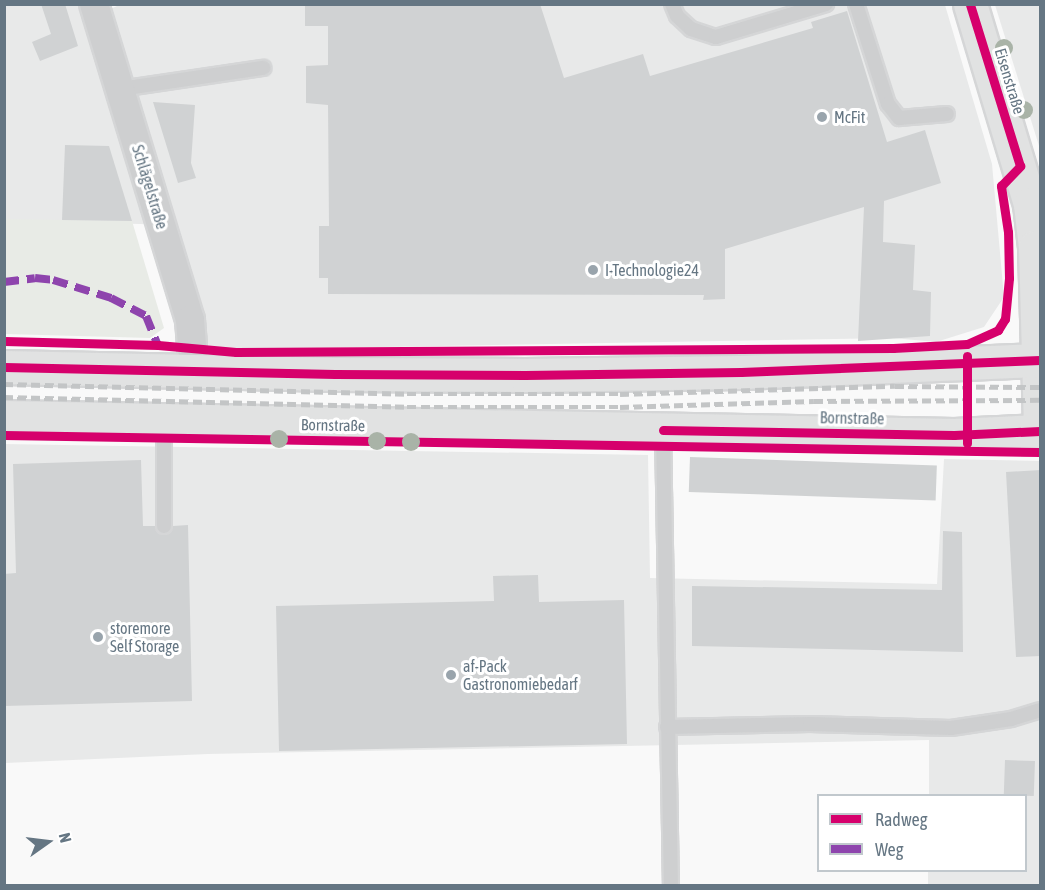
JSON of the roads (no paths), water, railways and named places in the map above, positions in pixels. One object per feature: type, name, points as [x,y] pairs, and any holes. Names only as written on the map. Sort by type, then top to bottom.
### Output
[{"type":"main road","name":"Eisenstraße","points":[[970,4],[1020,166],[1037,240],[1040,431]]},
{"type":"main road","points":[[4,367],[335,375],[595,374],[753,371],[1040,360]]},
{"type":"main road","name":"Bornstraße","points":[[4,417],[164,422],[954,435],[1040,431]]},
{"type":"street","name":"Schlägelstraße","points":[[94,4],[190,320],[194,371]]},
{"type":"lane","points":[[672,4],[677,16],[691,29],[716,37],[826,4]]},
{"type":"lane","points":[[856,4],[888,104],[899,118],[947,114]]},
{"type":"lane","points":[[120,89],[263,68]]},
{"type":"lane","points":[[164,422],[164,526]]},
{"type":"lane","points":[[663,430],[670,885]]},
{"type":"lane","points":[[667,727],[810,724],[951,728],[1011,719],[1041,710]]},
{"type":"railway","points":[[4,384],[407,394],[620,394],[895,386],[1040,387]]},
{"type":"railway","points":[[4,397],[407,407],[620,407],[814,401],[1040,400]]},
{"type":"place","name":"McFit","points":[[822,117]]},
{"type":"place","name":"I-Technologie24","points":[[593,270]]},
{"type":"place","name":"storemore Self Storage","points":[[98,637]]},
{"type":"place","name":"af-Pack Gastronomiebedarf","points":[[451,675]]}]
